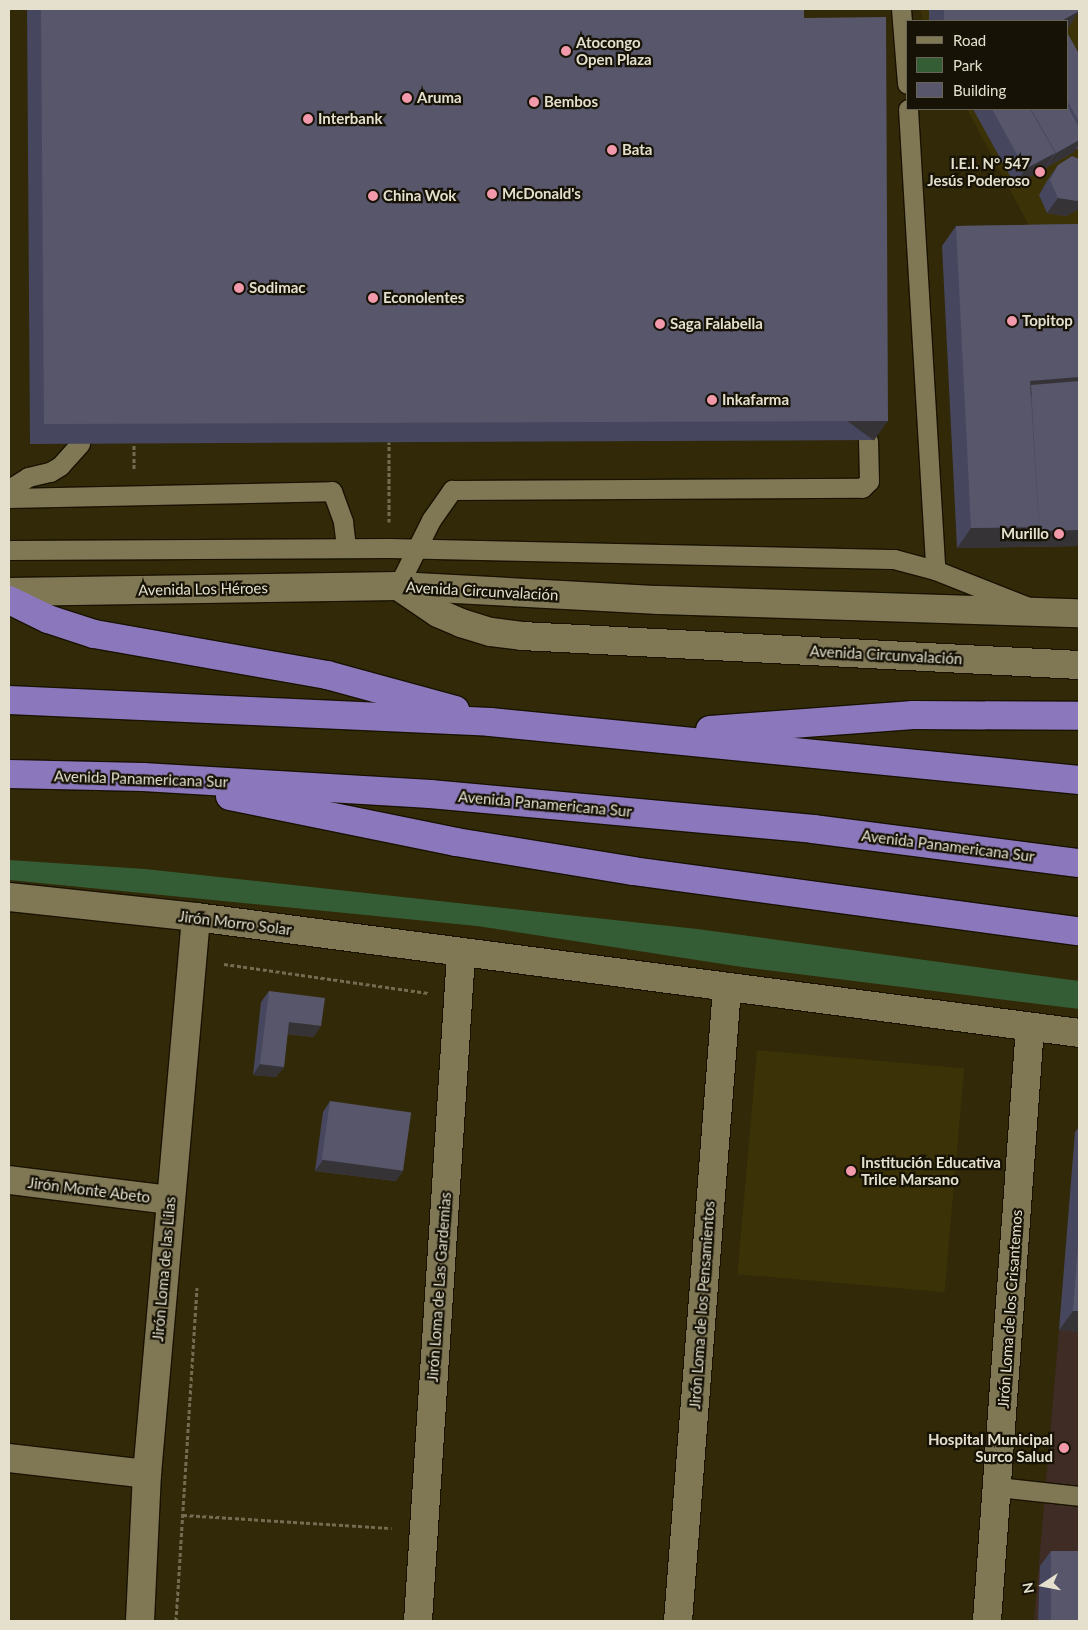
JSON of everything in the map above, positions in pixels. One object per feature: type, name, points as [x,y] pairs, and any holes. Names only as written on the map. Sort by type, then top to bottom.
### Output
[{"type":"highway","points":[[9,600],[48,619],[94,634],[326,675],[490,722]]},
{"type":"highway","points":[[9,700],[490,722],[649,736],[1079,780]]},
{"type":"highway","points":[[649,736],[781,723],[913,715],[1079,716]]},
{"type":"highway","name":"Avenida Panamericana Sur","points":[[9,774],[143,777],[430,794],[813,829],[1079,863]]},
{"type":"highway","points":[[143,777],[446,840],[623,870],[1073,931]]},
{"type":"street","name":"Avenida Los Héroes","points":[[9,592],[398,586]]},
{"type":"street","name":"Avenida Circunvalación","points":[[398,586],[659,600],[1079,613]]},
{"type":"street","name":"Avenida Circunvalación","points":[[398,586],[438,613],[461,623],[491,632],[522,636],[1079,665]]},
{"type":"street","name":"Jirón Morro Solar","points":[[9,897],[196,918],[1079,1033]]},
{"type":"street","name":"Jirón Loma de las Lilas","points":[[140,1621],[147,1474],[196,918]]},
{"type":"street","name":"Jirón Loma de Las Gardemias","points":[[418,1621],[461,954]]},
{"type":"street","name":"Jirón Loma de los Pensamientos","points":[[678,1621],[727,988]]},
{"type":"street","name":"Jirón Loma de los Crisantemos","points":[[987,1621],[1030,1027]]},
{"type":"street","name":"Jirón Monte Abeto","points":[[9,1180],[170,1200]]},
{"type":"street","points":[[9,1458],[147,1474]]},
{"type":"lane","points":[[901,9],[906,72]]},
{"type":"lane","points":[[908,110],[935,570]]},
{"type":"lane","points":[[398,586],[416,548],[452,490],[862,488],[869,481],[868,440]]},
{"type":"lane","points":[[9,489],[28,477],[50,472],[60,466],[80,444]]},
{"type":"lane","points":[[9,498],[332,491],[343,522],[346,548]]},
{"type":"lane","points":[[389,548],[398,586]]},
{"type":"lane","points":[[9,550],[416,548],[894,559],[935,570],[1044,613]]},
{"type":"lane","points":[[998,1487],[1079,1496]]},
{"type":"path","points":[[389,442],[389,548]]},
{"type":"path","points":[[218,970],[220,964],[436,994]]},
{"type":"path","points":[[176,1621],[198,1286]]},
{"type":"path","points":[[183,1515],[398,1528]]},
{"type":"shaded area","points":[[921,9],[1079,9],[1079,57],[1068,39],[1068,20],[922,20]]},
{"type":"shaded area","name":"I.E.I. N° 547 Jesús Poderoso","points":[[1079,62],[1079,236],[1034,235],[968,110],[1068,110]]},
{"type":"shaded area","name":"Institución Educativa Trilce Marsano","points":[[757,1050],[964,1068],[945,1292],[737,1274]]},
{"type":"shaded area","name":"Hospital Municipal Surco Salud","points":[[1059,1330],[1079,1332],[1079,1621],[1034,1621]]},
{"type":"green space","points":[[9,860],[145,869],[697,929],[1079,981],[1079,1009],[742,967],[477,926],[9,880]]},
{"type":"building","points":[[41,9],[804,9],[804,18],[886,17],[888,421],[44,424]]},
{"type":"building","points":[[944,9],[1077,9],[1079,11],[1063,20],[944,20]]},
{"type":"building","points":[[1068,34],[1079,54],[1079,122],[1068,102]]},
{"type":"building","points":[[1068,107],[1079,128],[1079,140],[1056,153],[1032,110],[1068,110]]},
{"type":"building","points":[[993,110],[1031,110],[1055,153],[1025,169]]},
{"type":"building","points":[[1072,156],[1079,159],[1079,199],[1077,201],[1058,198],[1050,180],[1058,165]]},
{"type":"building","name":"Topitop","points":[[1079,224],[1079,377],[1030,381],[1039,527],[971,528],[956,226]]},
{"type":"building","points":[[1079,381],[1079,530],[1036,531],[1039,527],[1031,385]]},
{"type":"building","points":[[269,991],[325,998],[321,1026],[289,1022],[284,1067],[260,1064]]},
{"type":"building","points":[[330,1101],[411,1112],[403,1171],[322,1159]]},
{"type":"building","points":[[1079,1232],[1079,1311],[1073,1311]]},
{"type":"building","points":[[1051,1551],[1079,1551],[1079,1621],[1051,1621]]},
{"type":"place","name":"Atocongo Open Plaza","points":[[566,51]]},
{"type":"place","name":"Aruma","points":[[407,98]]},
{"type":"place","name":"Bembos","points":[[534,102]]},
{"type":"place","name":"Interbank","points":[[308,119]]},
{"type":"place","name":"Bata","points":[[612,150]]},
{"type":"place","name":"I.E.I. N° 547 Jesús Poderoso","points":[[1040,172]]},
{"type":"place","name":"McDonald's","points":[[492,194]]},
{"type":"place","name":"China Wok","points":[[373,196]]},
{"type":"place","name":"Sodimac","points":[[239,288]]},
{"type":"place","name":"Econolentes","points":[[373,298]]},
{"type":"place","name":"Topitop","points":[[1012,321]]},
{"type":"place","name":"Saga Falabella","points":[[660,324]]},
{"type":"place","name":"Inkafarma","points":[[712,400]]},
{"type":"place","name":"Murillo","points":[[1059,534]]},
{"type":"place","name":"Institución Educativa Trilce Marsano","points":[[851,1171]]},
{"type":"place","name":"Hospital Municipal Surco Salud","points":[[1064,1448]]}]
